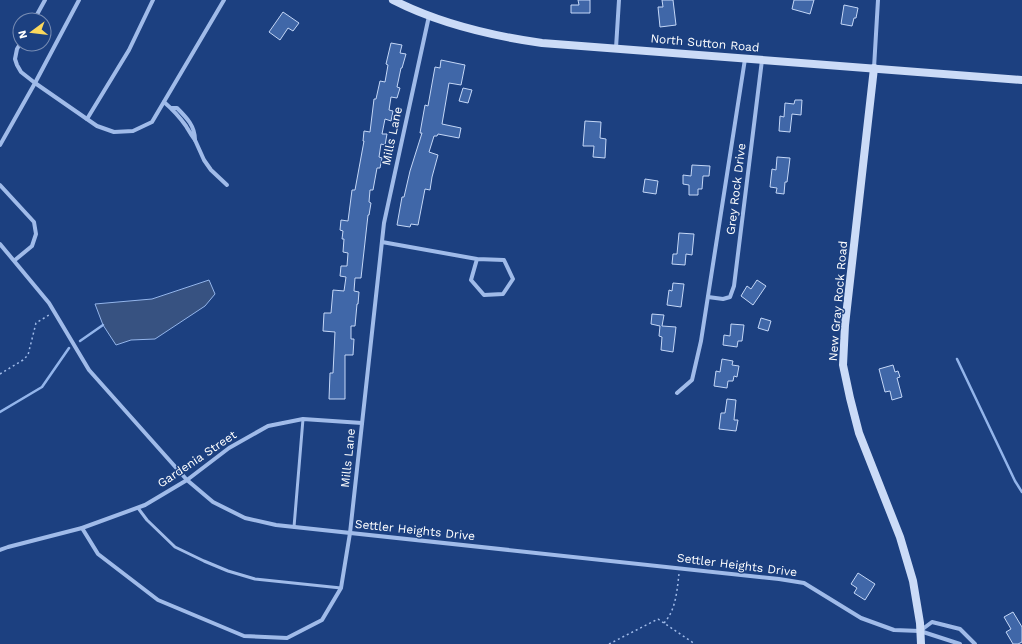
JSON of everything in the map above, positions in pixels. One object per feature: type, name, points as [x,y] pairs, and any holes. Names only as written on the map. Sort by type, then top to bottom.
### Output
[{"type":"main road","name":"North Sutton Road","points":[[393,0],[429,16],[486,32],[542,43],[1022,80]]},
{"type":"main road","name":"New Gray Rock Road","points":[[874,68],[845,325],[843,365],[859,433],[900,537],[914,581],[920,631],[920,644]]},
{"type":"street","points":[[38,12],[45,0]]},
{"type":"street","points":[[0,145],[79,0]]},
{"type":"street","points":[[87,119],[129,50],[153,0]]},
{"type":"street","points":[[17,52],[16,62],[21,72],[97,126],[114,132],[133,131],[152,122],[224,0]]},
{"type":"street","points":[[616,48],[619,0]]},
{"type":"street","points":[[874,68],[878,0]]},
{"type":"street","name":"Mills Lane","points":[[82,528],[98,554],[158,600],[244,636],[287,638],[322,620],[341,588],[350,533],[384,222],[429,16]]},
{"type":"street","name":"Grey Rock Drive","points":[[677,393],[692,380],[701,341],[745,58]]},
{"type":"street","name":"Grey Rock Drive","points":[[708,297],[723,299],[730,297],[734,286],[762,60]]},
{"type":"street","points":[[164,102],[185,125],[211,170],[227,185]]},
{"type":"street","points":[[171,108],[177,108],[190,122],[195,131],[195,140]]},
{"type":"street","points":[[185,125],[190,122]]},
{"type":"street","points":[[0,185],[34,222],[36,234],[32,246],[15,260]]},
{"type":"street","points":[[382,242],[477,259],[504,260],[513,279],[503,294],[484,296],[471,280],[477,259]]},
{"type":"street","name":"Settler Heights Drive","points":[[0,244],[15,260],[49,303],[89,370],[187,480],[213,502],[245,518],[276,525],[779,578],[804,583],[861,618],[894,630],[920,631]]},
{"type":"street","name":"Gardenia Street","points":[[0,550],[82,528],[138,508],[187,480],[229,448],[268,426],[303,419],[362,423]]},
{"type":"street","points":[[920,631],[932,622],[960,629],[974,644]]},
{"type":"street","points":[[920,631],[960,644]]},
{"type":"street","points":[[968,644],[974,644]]},
{"type":"lane","points":[[294,527],[303,419]]},
{"type":"lane","points":[[138,508],[175,547],[228,571],[255,579],[341,588]]},
{"type":"path","points":[[0,374],[26,358],[30,351],[36,323],[54,312]]},
{"type":"path","points":[[664,623],[670,615],[677,593],[680,568]]},
{"type":"path","points":[[608,644],[658,619],[695,644]]},
{"type":"water","points":[[209,280],[215,294],[205,306],[155,339],[131,340],[116,345],[103,325],[95,304],[152,299]]},
{"type":"building","points":[[578,0],[590,0],[590,13],[571,13],[571,5],[579,5]]},
{"type":"building","points":[[662,0],[673,0],[676,25],[660,27],[658,7],[663,7]]},
{"type":"building","points":[[794,0],[814,0],[810,14],[792,9]]},
{"type":"building","points":[[844,5],[858,8],[856,18],[854,18],[852,26],[841,24]]},
{"type":"building","points":[[283,12],[299,23],[293,31],[288,28],[280,40],[269,32]]},
{"type":"building","points":[[391,43],[402,45],[400,53],[406,54],[397,87],[400,88],[397,98],[391,97],[389,110],[393,111],[391,121],[385,119],[382,134],[387,134],[385,145],[381,144],[379,157],[382,158],[380,168],[377,168],[373,190],[370,190],[369,202],[371,203],[368,215],[361,278],[355,278],[354,291],[359,292],[355,326],[351,326],[351,339],[354,339],[353,355],[345,355],[345,399],[329,399],[330,373],[333,373],[335,332],[323,331],[324,313],[331,313],[333,290],[344,291],[346,277],[340,276],[341,266],[347,266],[348,253],[343,252],[344,239],[342,239],[343,231],[340,230],[341,220],[348,221],[352,190],[355,190],[364,141],[364,131],[370,132],[374,99],[376,99],[380,81],[385,82],[388,65],[386,64]]},
{"type":"building","points":[[441,60],[465,65],[461,85],[449,83],[442,124],[461,128],[459,138],[438,134],[437,136],[434,136],[429,152],[438,155],[430,190],[425,189],[418,225],[411,224],[410,227],[397,225],[402,197],[404,197],[410,171],[422,133],[420,133],[425,105],[428,106],[435,67],[440,68]]},
{"type":"building","points":[[463,88],[472,90],[468,103],[459,101]]},
{"type":"building","points":[[795,100],[802,100],[801,115],[792,114],[790,132],[779,131],[780,116],[784,117],[785,103],[794,104]]},
{"type":"building","points":[[585,121],[601,122],[600,138],[606,139],[605,158],[593,157],[594,146],[583,146]]},
{"type":"building","points":[[777,157],[790,158],[784,194],[776,193],[777,188],[770,187],[772,169],[776,170]]},
{"type":"building","points":[[692,165],[710,166],[709,176],[703,176],[702,189],[698,189],[698,195],[689,195],[689,185],[683,184],[683,175],[691,176]]},
{"type":"building","points":[[645,179],[658,181],[656,194],[643,192]]},
{"type":"building","points":[[679,233],[694,234],[692,255],[686,254],[685,265],[672,264],[673,254],[677,254]]},
{"type":"building","points":[[757,280],[766,286],[753,305],[741,296],[747,286],[751,289]]},
{"type":"building","points":[[673,283],[684,284],[681,307],[667,305],[669,290],[672,291]]},
{"type":"building","points":[[652,314],[664,315],[662,326],[676,327],[673,352],[661,350],[662,337],[659,336],[660,326],[651,324]]},
{"type":"building","points":[[761,318],[771,321],[768,331],[758,328]]},
{"type":"building","points":[[731,324],[744,325],[742,341],[738,341],[737,347],[723,345],[724,335],[730,336]]},
{"type":"building","points":[[722,359],[733,361],[732,365],[739,366],[737,377],[734,376],[733,381],[728,381],[727,388],[714,386],[716,371],[720,372]]},
{"type":"building","points":[[893,365],[895,372],[898,371],[900,377],[897,378],[902,397],[892,400],[890,391],[885,392],[879,369]]},
{"type":"building","points":[[727,399],[736,400],[734,420],[738,420],[736,431],[719,429],[721,413],[725,413]]},
{"type":"building","points":[[858,573],[875,584],[865,600],[854,593],[857,588],[851,584]]},
{"type":"building","points":[[1013,612],[1022,627],[1022,642],[1018,644],[1013,644],[1006,632],[1011,629],[1004,617]]},
{"type":"waterway","points":[[80,341],[103,325]]},
{"type":"waterway","points":[[0,412],[42,387],[69,348]]},
{"type":"waterway","points":[[957,359],[1015,481],[1022,492]]}]
